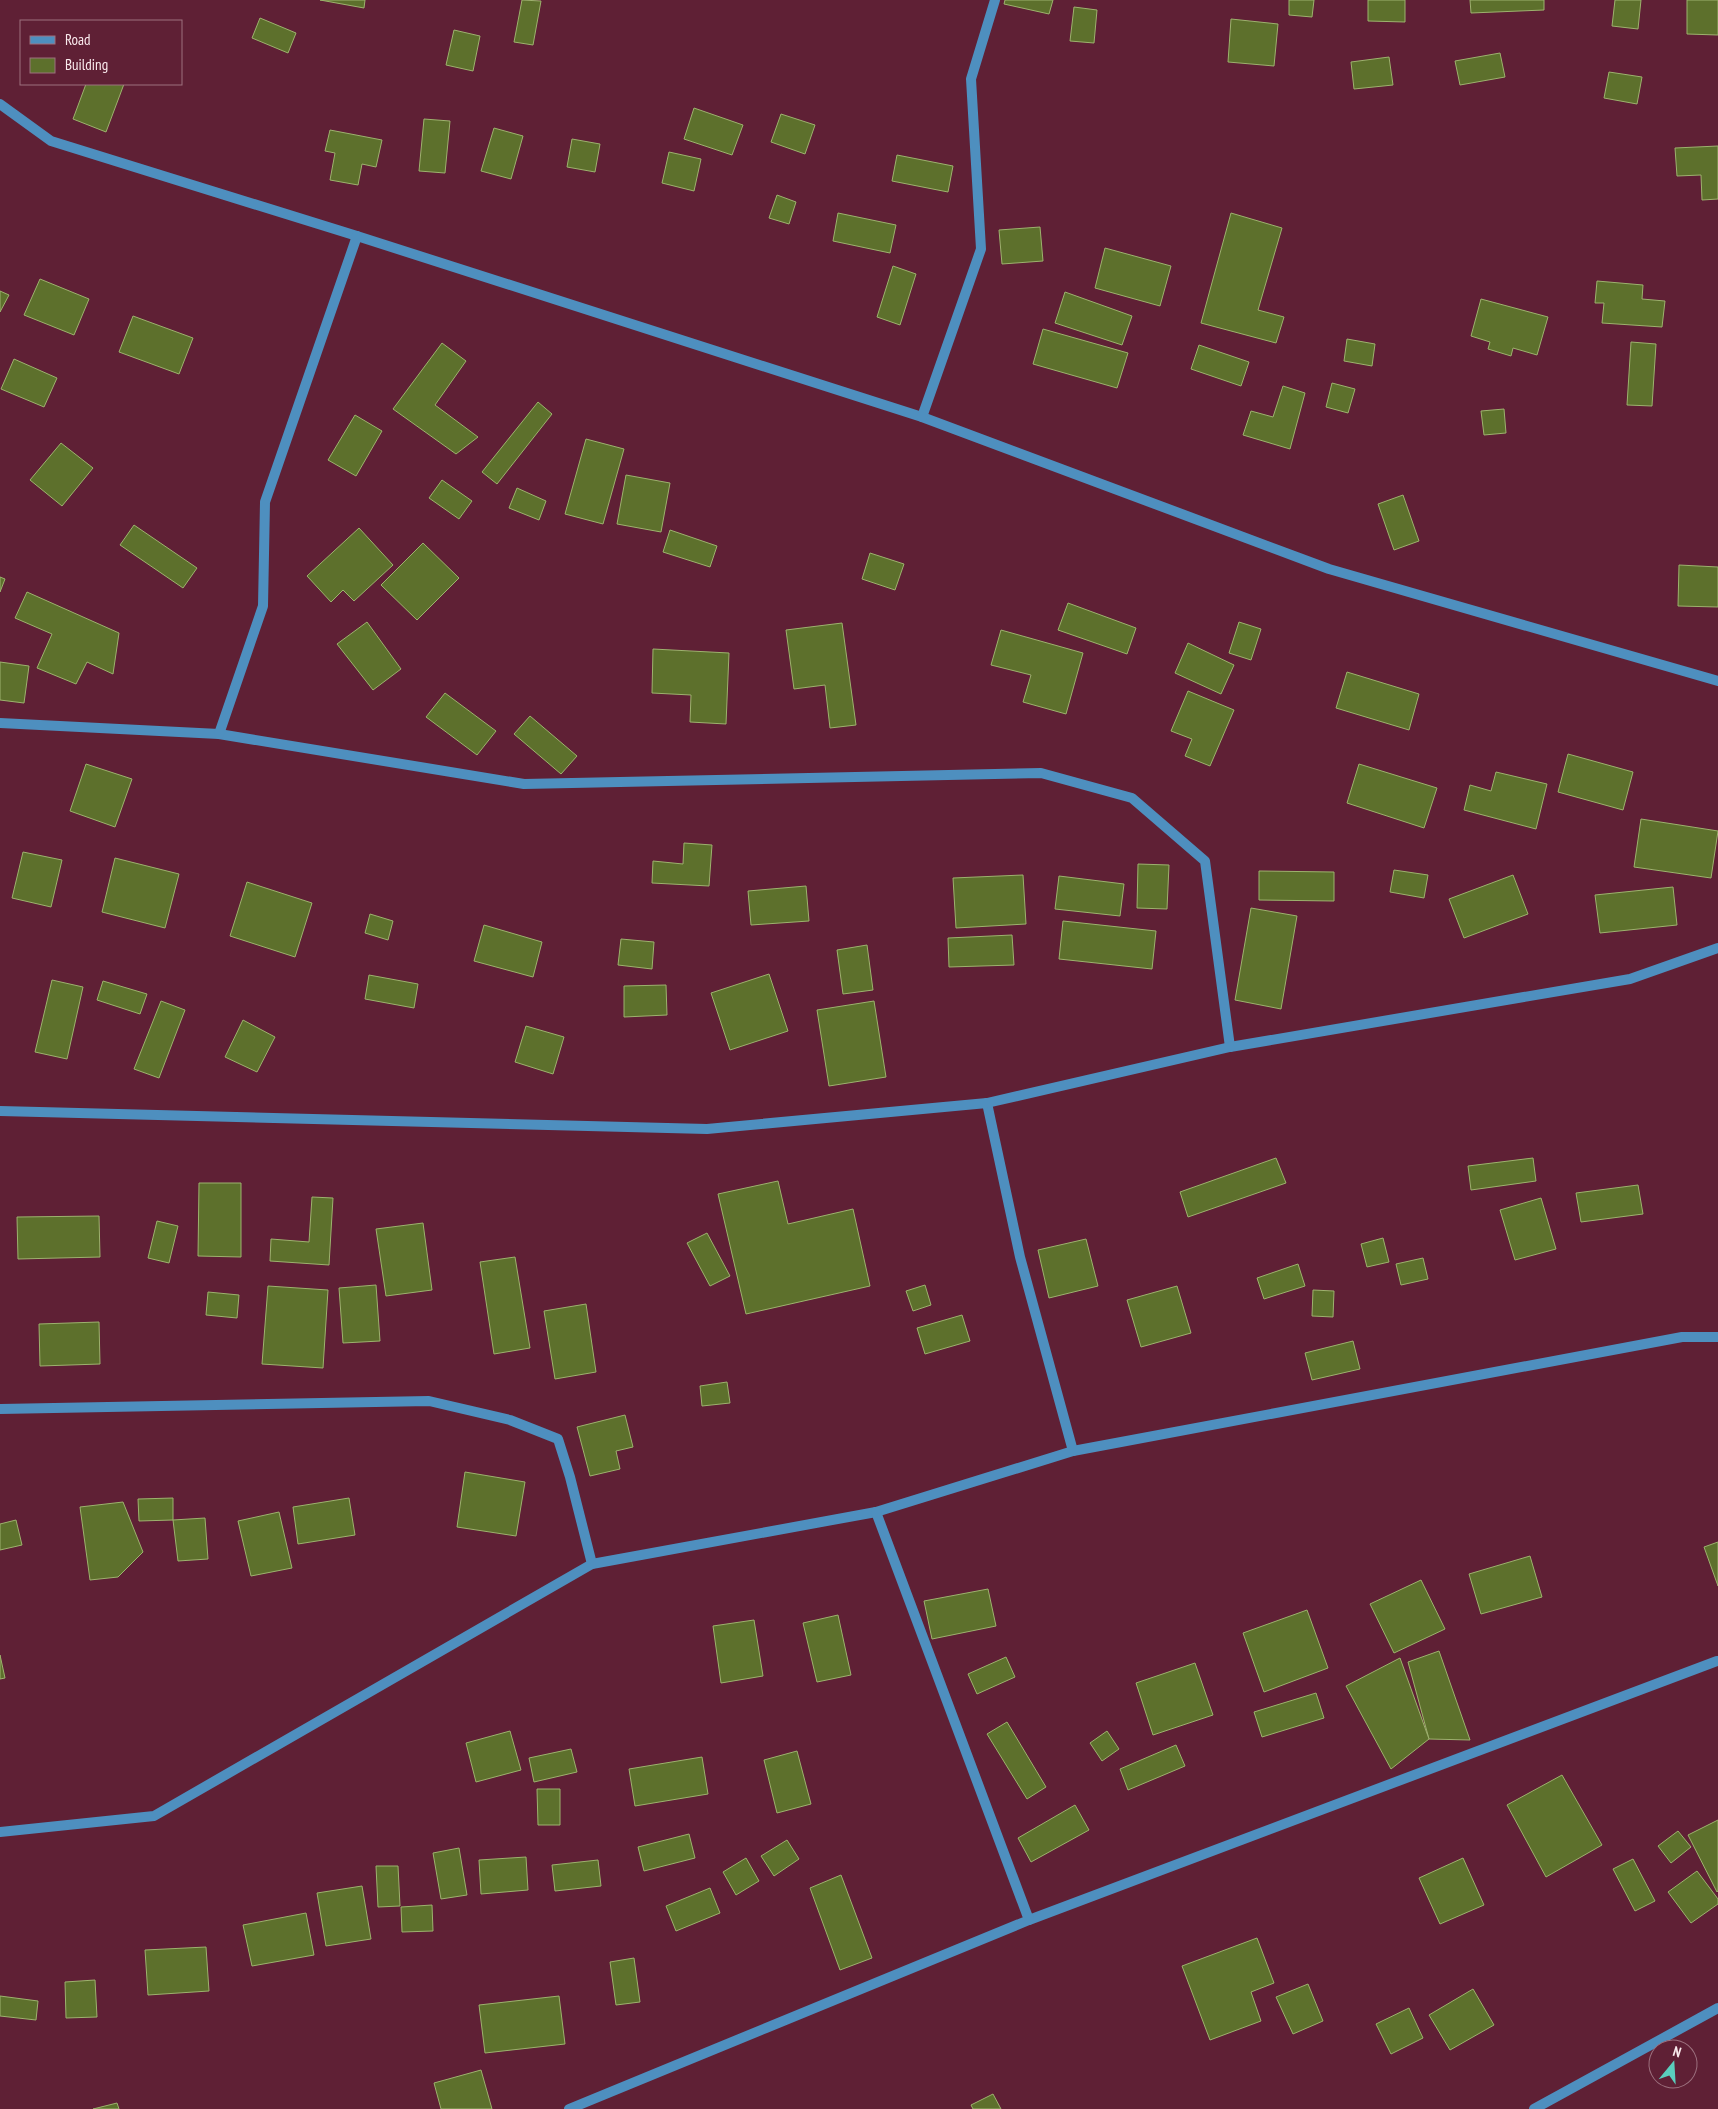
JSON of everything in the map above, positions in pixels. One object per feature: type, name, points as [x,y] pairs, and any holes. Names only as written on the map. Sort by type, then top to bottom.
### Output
[{"type":"street","points":[[922,416],[981,249],[971,79],[995,0]]},
{"type":"street","points":[[0,104],[51,141],[357,236],[922,416],[1329,569],[1718,681]]},
{"type":"street","points":[[219,734],[263,606],[265,502],[357,236]]},
{"type":"street","points":[[0,723],[219,734],[524,784],[1041,773],[1132,798],[1205,861],[1230,1047]]},
{"type":"street","points":[[0,1112],[707,1129],[987,1103],[1230,1047],[1630,979],[1718,948]]},
{"type":"street","points":[[987,1103],[1020,1257],[1072,1451]]},
{"type":"street","points":[[0,1832],[154,1816],[592,1564],[876,1512],[1072,1451],[1682,1337],[1718,1337]]},
{"type":"street","points":[[0,1409],[429,1401],[510,1420],[558,1439],[570,1477],[592,1564]]},
{"type":"street","points":[[876,1512],[1029,1920]]},
{"type":"street","points":[[569,2109],[1029,1920],[1717,1661]]},
{"type":"street","points":[[1534,2109],[1718,2008]]},
{"type":"building","points":[[320,0],[365,0],[364,8]]},
{"type":"building","points":[[522,0],[541,1],[533,45],[514,42]]},
{"type":"building","points":[[1005,0],[1053,0],[1049,14],[1004,4]]},
{"type":"building","points":[[1289,0],[1314,0],[1312,17],[1289,15]]},
{"type":"building","points":[[1368,0],[1405,0],[1405,22],[1368,21]]},
{"type":"building","points":[[1470,0],[1544,0],[1544,10],[1471,13]]},
{"type":"building","points":[[1615,0],[1641,0],[1638,29],[1612,26]]},
{"type":"building","points":[[1687,0],[1718,0],[1718,35],[1687,34]]},
{"type":"building","points":[[1074,7],[1097,10],[1094,43],[1070,41]]},
{"type":"building","points":[[260,18],[296,33],[288,53],[252,38]]},
{"type":"building","points":[[1231,19],[1278,24],[1274,66],[1228,62]]},
{"type":"building","points":[[454,30],[480,36],[473,71],[446,65]]},
{"type":"building","points":[[1500,53],[1505,77],[1460,85],[1455,61]]},
{"type":"building","points":[[1389,57],[1393,85],[1354,89],[1351,62]]},
{"type":"building","points":[[1609,72],[1642,77],[1637,104],[1604,98]]},
{"type":"building","points":[[86,85],[124,85],[106,132],[73,119]]},
{"type":"building","points":[[694,108],[743,125],[732,155],[684,139]]},
{"type":"building","points":[[781,114],[815,125],[805,154],[771,142]]},
{"type":"building","points":[[424,119],[450,121],[445,173],[419,171]]},
{"type":"building","points":[[494,128],[523,136],[511,179],[481,171]]},
{"type":"building","points":[[330,130],[382,140],[376,167],[362,164],[358,185],[330,180],[335,153],[325,151]]},
{"type":"building","points":[[572,139],[600,144],[595,172],[567,167]]},
{"type":"building","points":[[1718,146],[1718,199],[1702,200],[1701,175],[1677,176],[1675,148]]},
{"type":"building","points":[[669,152],[701,159],[694,191],[662,183]]},
{"type":"building","points":[[897,155],[953,166],[948,192],[892,181]]},
{"type":"building","points":[[777,195],[796,202],[789,224],[769,218]]},
{"type":"building","points":[[838,213],[896,225],[890,253],[833,241]]},
{"type":"building","points":[[1231,213],[1282,228],[1258,310],[1284,317],[1276,343],[1201,323]]},
{"type":"building","points":[[1040,227],[1043,261],[1002,264],[999,230]]},
{"type":"building","points":[[1105,248],[1171,266],[1160,306],[1095,288]]},
{"type":"building","points":[[893,266],[916,274],[900,325],[877,317]]},
{"type":"building","points":[[40,279],[89,299],[74,335],[24,315]]},
{"type":"building","points":[[1597,281],[1643,285],[1642,299],[1665,301],[1662,327],[1602,323],[1604,303],[1595,303]]},
{"type":"building","points":[[0,291],[9,295],[0,312]]},
{"type":"building","points":[[1065,292],[1132,316],[1122,345],[1055,323]]},
{"type":"building","points":[[1481,299],[1548,317],[1537,355],[1513,348],[1511,356],[1488,349],[1490,342],[1471,336]]},
{"type":"building","points":[[133,316],[193,338],[179,374],[119,352]]},
{"type":"building","points":[[1043,329],[1128,353],[1117,388],[1033,364]]},
{"type":"building","points":[[1347,339],[1375,344],[1372,366],[1344,361]]},
{"type":"building","points":[[1631,342],[1656,344],[1652,406],[1627,405]]},
{"type":"building","points":[[442,343],[466,361],[435,405],[478,437],[456,454],[393,409]]},
{"type":"building","points":[[1199,345],[1249,362],[1241,386],[1191,369]]},
{"type":"building","points":[[14,359],[57,378],[44,407],[1,389]]},
{"type":"building","points":[[1332,383],[1355,389],[1348,413],[1326,407]]},
{"type":"building","points":[[1283,386],[1305,393],[1290,449],[1243,435],[1251,411],[1273,417]]},
{"type":"building","points":[[538,402],[552,414],[497,484],[482,472]]},
{"type":"building","points":[[1504,409],[1506,433],[1484,435],[1481,411]]},
{"type":"building","points":[[355,415],[382,431],[356,476],[328,460]]},
{"type":"building","points":[[586,439],[624,449],[603,524],[565,514]]},
{"type":"building","points":[[61,443],[93,468],[62,506],[30,480]]},
{"type":"building","points":[[626,475],[670,483],[661,532],[617,524]]},
{"type":"building","points":[[442,480],[472,501],[459,519],[429,498]]},
{"type":"building","points":[[517,488],[546,501],[539,520],[509,508]]},
{"type":"building","points":[[1403,495],[1419,541],[1394,550],[1378,504]]},
{"type":"building","points":[[134,525],[197,568],[183,588],[120,545]]},
{"type":"building","points":[[359,528],[393,565],[354,601],[343,590],[331,602],[307,576]]},
{"type":"building","points":[[670,530],[717,546],[710,567],[663,552]]},
{"type":"building","points":[[423,543],[459,578],[417,620],[381,585]]},
{"type":"building","points":[[870,553],[904,564],[895,590],[862,579]]},
{"type":"building","points":[[1679,565],[1718,567],[1718,607],[1678,606]]},
{"type":"building","points":[[0,577],[5,579],[0,592]]},
{"type":"building","points":[[27,592],[119,633],[113,674],[87,662],[76,684],[37,668],[52,634],[15,618]]},
{"type":"building","points":[[1068,603],[1136,628],[1127,654],[1058,630]]},
{"type":"building","points":[[367,622],[401,669],[373,690],[337,644]]},
{"type":"building","points":[[1239,622],[1261,629],[1251,660],[1229,653]]},
{"type":"building","points":[[842,623],[856,725],[830,728],[825,685],[794,689],[786,630]]},
{"type":"building","points":[[1001,630],[1083,653],[1066,714],[1023,702],[1031,675],[991,665]]},
{"type":"building","points":[[1188,643],[1234,665],[1221,694],[1175,673]]},
{"type":"building","points":[[653,649],[729,653],[726,724],[690,722],[691,695],[652,693]]},
{"type":"building","points":[[0,662],[29,666],[24,703],[0,700]]},
{"type":"building","points":[[1347,672],[1419,694],[1409,730],[1336,708]]},
{"type":"building","points":[[1188,691],[1234,710],[1210,766],[1185,756],[1192,739],[1171,731]]},
{"type":"building","points":[[445,693],[496,731],[477,755],[426,717]]},
{"type":"building","points":[[530,716],[577,756],[561,774],[514,734]]},
{"type":"building","points":[[1568,754],[1633,772],[1623,810],[1558,792]]},
{"type":"building","points":[[86,764],[132,779],[115,827],[70,811]]},
{"type":"building","points":[[1359,764],[1437,788],[1424,828],[1347,803]]},
{"type":"building","points":[[1496,772],[1547,784],[1536,829],[1464,810],[1470,785],[1491,791]]},
{"type":"building","points":[[1641,819],[1718,831],[1711,878],[1634,867]]},
{"type":"building","points":[[684,843],[712,845],[709,886],[652,883],[653,861],[683,864]]},
{"type":"building","points":[[23,852],[62,860],[51,907],[12,898]]},
{"type":"building","points":[[115,858],[179,874],[165,928],[102,912]]},
{"type":"building","points":[[1138,864],[1169,865],[1167,909],[1137,908]]},
{"type":"building","points":[[1394,870],[1428,875],[1424,898],[1390,892]]},
{"type":"building","points":[[1259,871],[1334,872],[1334,901],[1259,900]]},
{"type":"building","points":[[1023,875],[1026,924],[956,928],[953,878]]},
{"type":"building","points":[[1513,875],[1528,914],[1464,938],[1449,899]]},
{"type":"building","points":[[1059,876],[1124,884],[1120,916],[1055,909]]},
{"type":"building","points":[[247,882],[312,903],[295,957],[230,936]]},
{"type":"building","points":[[806,886],[809,921],[751,925],[748,891]]},
{"type":"building","points":[[1673,887],[1677,925],[1600,933],[1595,895]]},
{"type":"building","points":[[1251,908],[1297,916],[1281,1009],[1235,1000]]},
{"type":"building","points":[[370,914],[393,921],[388,940],[365,933]]},
{"type":"building","points":[[1063,921],[1156,931],[1152,969],[1059,959]]},
{"type":"building","points":[[484,925],[542,942],[533,977],[474,961]]},
{"type":"building","points":[[1012,935],[1014,965],[949,967],[948,938]]},
{"type":"building","points":[[621,939],[654,942],[652,969],[618,965]]},
{"type":"building","points":[[867,945],[873,990],[843,994],[837,950]]},
{"type":"building","points":[[769,974],[788,1031],[730,1050],[711,993]]},
{"type":"building","points":[[369,975],[418,984],[414,1008],[365,999]]},
{"type":"building","points":[[52,980],[83,987],[67,1059],[35,1052]]},
{"type":"building","points":[[103,981],[147,994],[140,1014],[97,1000]]},
{"type":"building","points":[[666,985],[667,1015],[624,1017],[624,986]]},
{"type":"building","points":[[161,1001],[185,1010],[159,1078],[134,1069]]},
{"type":"building","points":[[874,1001],[886,1077],[829,1086],[817,1010]]},
{"type":"building","points":[[243,1020],[275,1037],[257,1072],[225,1057]]},
{"type":"building","points":[[526,1026],[564,1037],[553,1074],[515,1062]]},
{"type":"building","points":[[1276,1158],[1286,1183],[1188,1217],[1180,1192]]},
{"type":"building","points":[[1533,1158],[1536,1181],[1471,1190],[1468,1166]]},
{"type":"building","points":[[778,1181],[788,1224],[853,1209],[870,1286],[746,1314],[718,1194]]},
{"type":"building","points":[[199,1183],[241,1183],[241,1257],[198,1256]]},
{"type":"building","points":[[1638,1185],[1643,1214],[1581,1222],[1576,1193]]},
{"type":"building","points":[[312,1197],[333,1198],[329,1265],[270,1261],[271,1239],[309,1242]]},
{"type":"building","points":[[1541,1198],[1556,1249],[1515,1260],[1500,1210]]},
{"type":"building","points":[[99,1216],[100,1257],[18,1259],[17,1217]]},
{"type":"building","points":[[157,1221],[178,1226],[169,1263],[148,1258]]},
{"type":"building","points":[[423,1223],[432,1290],[386,1296],[376,1229]]},
{"type":"building","points":[[707,1233],[730,1276],[710,1286],[687,1243]]},
{"type":"building","points":[[1383,1238],[1389,1262],[1367,1267],[1361,1244]]},
{"type":"building","points":[[1086,1239],[1098,1286],[1049,1298],[1038,1250]]},
{"type":"building","points":[[515,1257],[530,1348],[494,1354],[480,1262]]},
{"type":"building","points":[[1423,1258],[1428,1279],[1401,1285],[1396,1264]]},
{"type":"building","points":[[1298,1264],[1305,1286],[1264,1299],[1257,1278]]},
{"type":"building","points":[[376,1285],[380,1341],[343,1343],[339,1288]]},
{"type":"building","points":[[925,1285],[931,1305],[913,1311],[906,1291]]},
{"type":"building","points":[[268,1286],[328,1290],[323,1368],[262,1364]]},
{"type":"building","points":[[1177,1286],[1191,1333],[1141,1347],[1127,1300]]},
{"type":"building","points":[[1313,1290],[1334,1291],[1333,1317],[1312,1316]]},
{"type":"building","points":[[208,1292],[239,1295],[237,1318],[206,1315]]},
{"type":"building","points":[[586,1304],[596,1372],[555,1379],[544,1311]]},
{"type":"building","points":[[962,1315],[970,1341],[925,1354],[917,1328]]},
{"type":"building","points":[[99,1322],[100,1364],[40,1366],[39,1324]]},
{"type":"building","points":[[1353,1341],[1360,1369],[1312,1380],[1305,1353]]},
{"type":"building","points":[[727,1382],[730,1403],[702,1406],[700,1386]]},
{"type":"building","points":[[625,1415],[633,1447],[616,1451],[620,1469],[590,1476],[577,1427]]},
{"type":"building","points":[[465,1472],[525,1482],[516,1536],[457,1527]]},
{"type":"building","points":[[173,1498],[173,1520],[139,1521],[138,1499]]},
{"type":"building","points":[[349,1498],[355,1535],[298,1544],[293,1507]]},
{"type":"building","points":[[123,1502],[143,1552],[118,1577],[90,1580],[80,1507]]},
{"type":"building","points":[[279,1512],[292,1568],[251,1576],[238,1521]]},
{"type":"building","points":[[205,1518],[208,1559],[178,1561],[173,1520]]},
{"type":"building","points":[[16,1520],[22,1545],[0,1550],[0,1524]]},
{"type":"building","points":[[1718,1542],[1718,1586],[1704,1547]]},
{"type":"building","points":[[1530,1556],[1542,1597],[1481,1614],[1469,1574]]},
{"type":"building","points":[[1421,1580],[1445,1629],[1394,1653],[1370,1604]]},
{"type":"building","points":[[988,1589],[996,1626],[932,1639],[924,1601]]},
{"type":"building","points":[[1307,1610],[1328,1668],[1264,1692],[1243,1633]]},
{"type":"building","points":[[838,1615],[851,1675],[817,1682],[803,1623]]},
{"type":"building","points":[[754,1620],[763,1676],[721,1683],[713,1626]]},
{"type":"building","points":[[1439,1651],[1470,1740],[1429,1739],[1408,1662]]},
{"type":"building","points":[[0,1655],[5,1678],[0,1679]]},
{"type":"building","points":[[1006,1657],[1015,1677],[977,1694],[968,1674]]},
{"type":"building","points":[[1400,1658],[1429,1739],[1391,1769],[1346,1686]]},
{"type":"building","points":[[1195,1663],[1213,1715],[1153,1735],[1136,1683]]},
{"type":"building","points":[[1316,1693],[1324,1718],[1262,1737],[1254,1712]]},
{"type":"building","points":[[1007,1722],[1046,1787],[1027,1799],[987,1734]]},
{"type":"building","points":[[510,1731],[521,1770],[476,1782],[466,1743]]},
{"type":"building","points":[[1107,1731],[1119,1749],[1102,1761],[1090,1743]]},
{"type":"building","points":[[1176,1745],[1185,1766],[1128,1790],[1120,1769]]},
{"type":"building","points":[[571,1749],[577,1772],[534,1782],[529,1758]]},
{"type":"building","points":[[797,1751],[811,1804],[777,1813],[764,1760]]},
{"type":"building","points":[[702,1757],[708,1794],[635,1806],[629,1769]]},
{"type":"building","points":[[1562,1775],[1602,1845],[1546,1877],[1507,1805]]},
{"type":"building","points":[[537,1789],[560,1789],[560,1825],[538,1825]]},
{"type":"building","points":[[1075,1805],[1089,1830],[1031,1862],[1018,1838]]},
{"type":"building","points":[[1718,1820],[1718,1891],[1717,1892],[1688,1835]]},
{"type":"building","points":[[1678,1831],[1691,1847],[1671,1863],[1658,1846]]},
{"type":"building","points":[[689,1834],[695,1858],[644,1871],[638,1847]]},
{"type":"building","points":[[787,1840],[799,1859],[774,1876],[761,1856]]},
{"type":"building","points":[[459,1848],[467,1895],[441,1899],[433,1853]]},
{"type":"building","points":[[526,1857],[528,1890],[481,1894],[479,1860]]},
{"type":"building","points":[[746,1858],[759,1881],[736,1895],[723,1872]]},
{"type":"building","points":[[1463,1858],[1484,1905],[1440,1924],[1419,1878]]},
{"type":"building","points":[[1633,1859],[1655,1901],[1635,1911],[1613,1869]]},
{"type":"building","points":[[598,1860],[601,1886],[555,1891],[552,1865]]},
{"type":"building","points":[[376,1866],[398,1866],[400,1906],[378,1907]]},
{"type":"building","points":[[1697,1871],[1718,1899],[1718,1904],[1691,1923],[1668,1892]]},
{"type":"building","points":[[841,1875],[872,1958],[840,1970],[810,1888]]},
{"type":"building","points":[[362,1886],[371,1939],[326,1946],[317,1893]]},
{"type":"building","points":[[710,1888],[720,1913],[676,1931],[666,1906]]},
{"type":"building","points":[[432,1905],[433,1931],[402,1932],[401,1907]]},
{"type":"building","points":[[306,1913],[314,1955],[252,1966],[243,1925]]},
{"type":"building","points":[[1257,1938],[1274,1983],[1251,1992],[1261,2021],[1210,2040],[1182,1966]]},
{"type":"building","points":[[206,1947],[209,1991],[148,1995],[145,1950]]},
{"type":"building","points":[[634,1958],[640,2002],[616,2005],[610,1962]]},
{"type":"building","points":[[95,1980],[97,2017],[66,2018],[65,1982]]},
{"type":"building","points":[[1308,1984],[1323,2021],[1293,2034],[1276,1997]]},
{"type":"building","points":[[1473,1989],[1494,2025],[1450,2050],[1429,2015]]},
{"type":"building","points":[[0,1996],[38,2001],[36,2020],[0,2016]]},
{"type":"building","points":[[559,1996],[565,2044],[485,2053],[479,2005]]},
{"type":"building","points":[[1409,2008],[1423,2038],[1391,2054],[1376,2024]]},
{"type":"building","points":[[481,2070],[492,2109],[441,2109],[434,2083]]},
{"type":"building","points":[[993,2094],[1001,2109],[973,2109],[971,2105]]},
{"type":"building","points":[[117,2103],[119,2109],[93,2109]]}]
